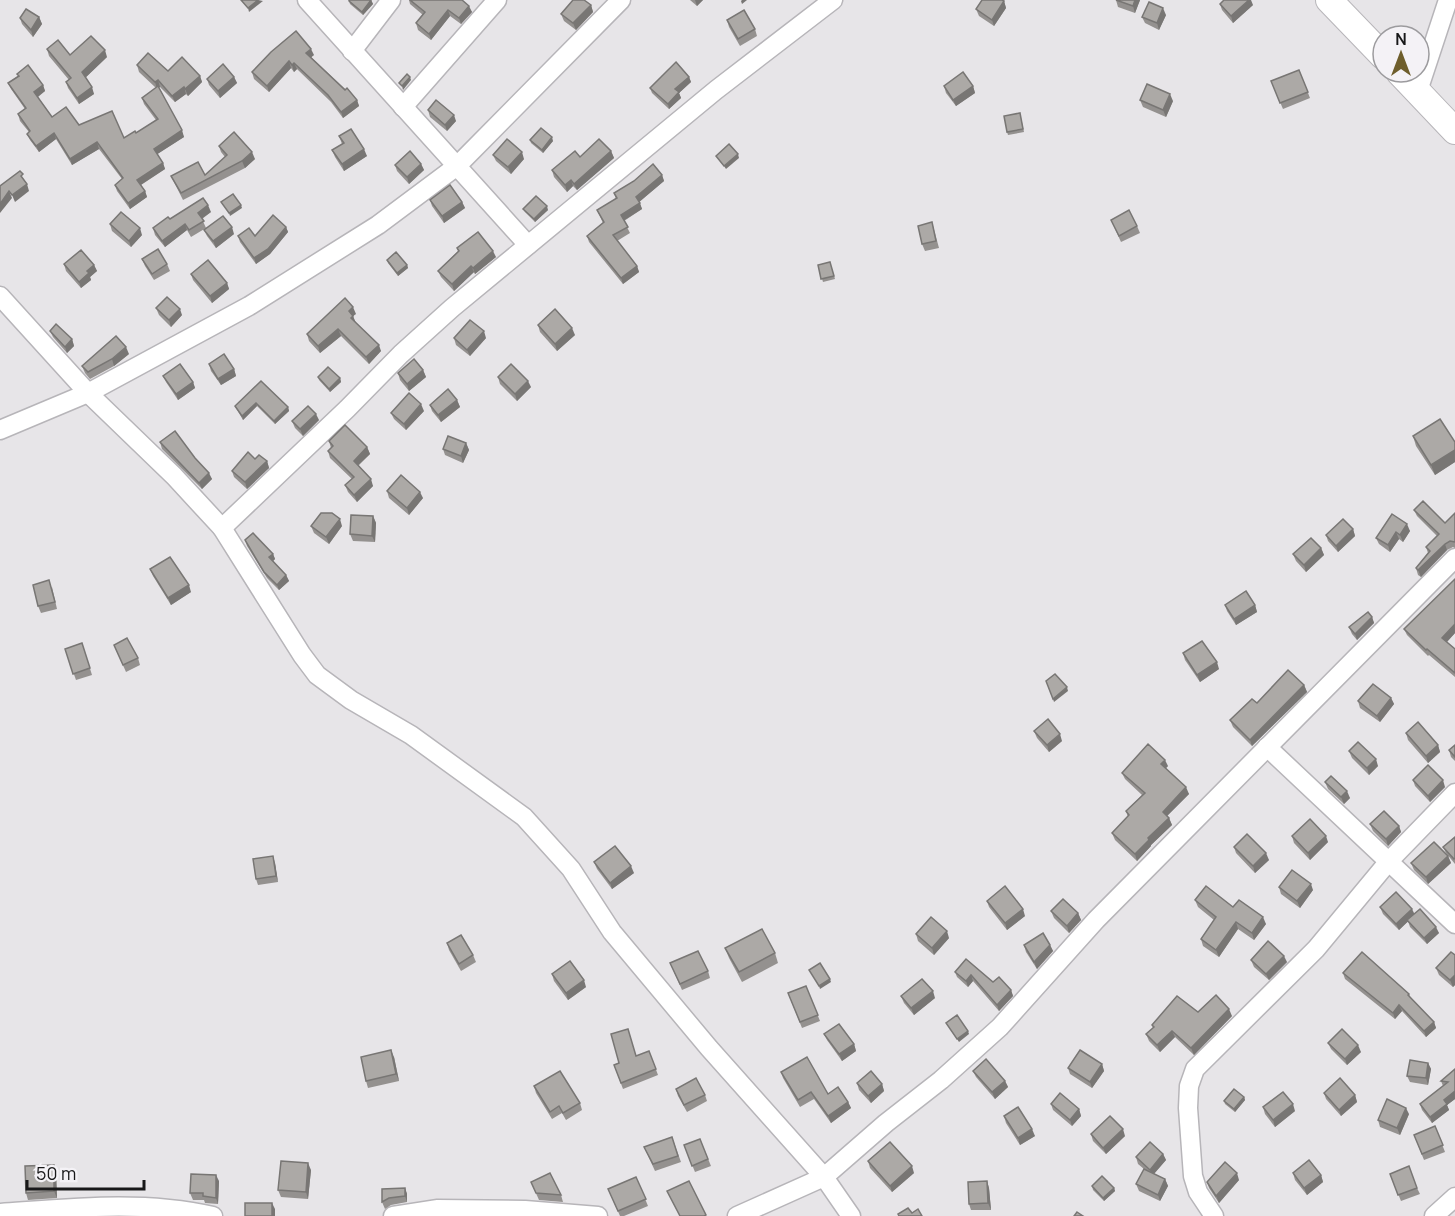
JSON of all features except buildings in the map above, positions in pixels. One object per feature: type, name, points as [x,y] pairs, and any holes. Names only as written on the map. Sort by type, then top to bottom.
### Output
[{"type":"street","points":[[308,0],[528,245]]},
{"type":"street","points":[[352,51],[391,0]]},
{"type":"street","points":[[403,107],[497,0]]},
{"type":"street","points":[[0,430],[88,393],[249,306],[378,225],[457,166],[621,0]]},
{"type":"street","points":[[222,528],[401,354],[452,308],[716,90],[833,0]]},
{"type":"street","points":[[1329,0],[1371,44]]},
{"type":"street","points":[[1418,91],[1448,0]]},
{"type":"street","points":[[1411,84],[1455,131]]},
{"type":"street","points":[[0,296],[88,393],[174,476],[222,528],[317,675],[351,700],[411,735],[524,817],[571,869],[612,932],[717,1057],[824,1178],[851,1216]]},
{"type":"street","points":[[737,1216],[824,1178],[886,1123],[941,1080],[1000,1027],[1096,921],[1455,558]]},
{"type":"street","points":[[1267,747],[1455,924]]},
{"type":"street","points":[[1214,1216],[1198,1192],[1193,1176],[1188,1108],[1189,1086],[1195,1069],[1316,949],[1389,861],[1455,793]]},
{"type":"street","points":[[1434,1216],[1455,1197]]},
{"type":"street","points":[[0,1213],[142,1206],[183,1209],[213,1216]]},
{"type":"street","points":[[393,1216],[449,1209],[525,1210],[598,1216]]}]
